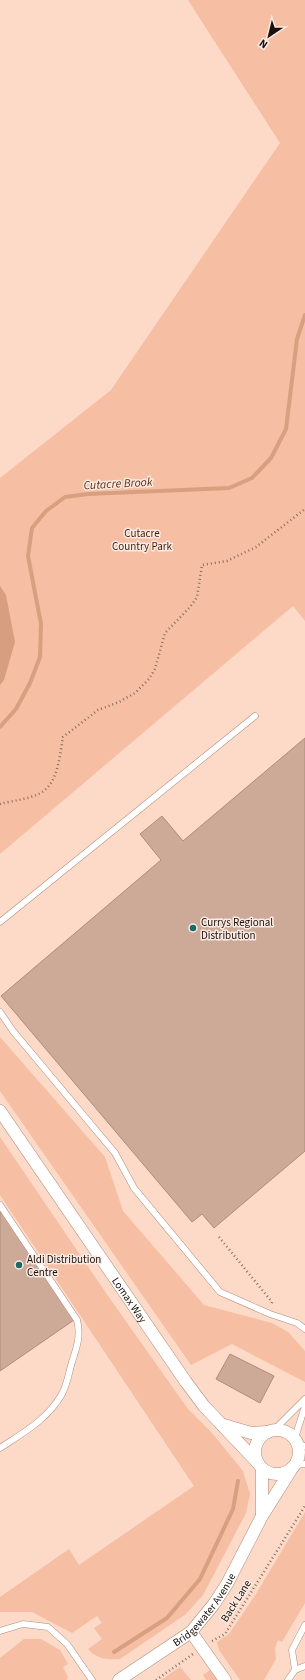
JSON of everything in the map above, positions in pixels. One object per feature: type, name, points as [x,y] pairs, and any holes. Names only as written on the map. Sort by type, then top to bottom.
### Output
[{"type":"street","name":"Lomax Way","points":[[0,1111],[186,1382],[204,1406],[224,1425],[260,1466]]},
{"type":"street","name":"Lomax Way","points":[[224,1425],[251,1432],[270,1431]]},
{"type":"street","points":[[270,1431],[285,1431],[299,1442],[300,1451],[297,1466],[284,1474],[276,1475],[269,1473],[260,1466],[255,1449],[262,1436],[270,1431]]},
{"type":"street","name":"Bridgewater Avenue","points":[[260,1466],[262,1516]]},
{"type":"street","name":"Bridgewater Avenue","points":[[119,1680],[191,1632],[227,1584],[262,1516],[297,1466]]},
{"type":"street","points":[[191,1632],[225,1680]]},
{"type":"lane","points":[[0,922],[255,716]]},
{"type":"lane","points":[[0,1012],[13,1031],[115,1153],[134,1188],[220,1292],[270,1314],[297,1323],[305,1328]]},
{"type":"lane","points":[[0,1204],[77,1320],[80,1330],[62,1393],[52,1408],[40,1421],[0,1448]]},
{"type":"lane","points":[[270,1431],[305,1399]]},
{"type":"lane","points":[[299,1442],[305,1406]]},
{"type":"lane","points":[[0,1631],[23,1624],[48,1627],[67,1644],[92,1680]]},
{"type":"lane","points":[[295,1670],[292,1650],[305,1625]]},
{"type":"lane","points":[[288,1680],[295,1670],[305,1666]]},
{"type":"path","points":[[0,804],[35,795],[47,788],[56,775],[64,737],[98,710],[119,702],[135,693],[149,679],[155,669],[165,633],[190,607],[197,597],[202,565],[227,561],[256,547],[305,509]]},
{"type":"path","points":[[219,1237],[272,1302],[270,1314]]},
{"type":"path","name":"Back Lane","points":[[156,1680],[225,1634],[305,1506]]},
{"type":"green space","name":"Cutacre Country Park","points":[[188,0],[305,0],[305,621],[293,606],[0,854],[0,478],[111,390],[280,143]]},
{"type":"green space","points":[[0,1037],[105,1157],[123,1211],[204,1305],[272,1323],[288,1332],[305,1351],[305,1382],[232,1344],[191,1365],[0,1091]]},
{"type":"green space","points":[[0,1137],[108,1296],[188,1409],[212,1433],[243,1471],[250,1494],[246,1513],[203,1595],[186,1614],[120,1659],[102,1658],[95,1655],[88,1649],[102,1639],[94,1628],[102,1623],[97,1616],[72,1633],[32,1612],[0,1612],[0,1597],[69,1549],[79,1565],[194,1486],[0,1195]]},
{"type":"green space","points":[[305,1512],[305,1603],[282,1642],[278,1640],[275,1648],[276,1659],[264,1680],[240,1680],[219,1650],[217,1642],[229,1634],[256,1594]]},
{"type":"green space","points":[[24,1639],[41,1639],[60,1650],[68,1664],[63,1667],[68,1677],[67,1680],[0,1680],[0,1658]]},
{"type":"green space","points":[[180,1667],[191,1680],[161,1680]]},
{"type":"green space","points":[[210,1670],[217,1680],[206,1680],[203,1675]]},
{"type":"shaded area","points":[[0,586],[6,595],[15,642],[4,680],[0,685]]},
{"type":"building","name":"Currys Regional Distribution","points":[[305,738],[305,1151],[214,1228],[202,1214],[192,1222],[1,996],[161,860],[140,834],[162,816],[183,841]]},
{"type":"building","name":"Aldi Distribution Centre","points":[[0,1210],[74,1320],[0,1371]]},
{"type":"building","points":[[230,1354],[274,1376],[260,1403],[216,1379]]},
{"type":"waterway","name":"Cutacre Brook","points":[[0,727],[16,709],[30,683],[40,657],[41,624],[28,556],[32,528],[46,511],[65,497],[88,494],[229,488],[252,478],[271,458],[286,429],[297,339],[305,315]]},
{"type":"waterway","points":[[114,1652],[167,1618],[200,1579],[233,1509],[238,1481]]},
{"type":"place","name":"Currys Regional Distribution","points":[[193,928]]},
{"type":"place","name":"Aldi Distribution Centre","points":[[19,1265]]}]
